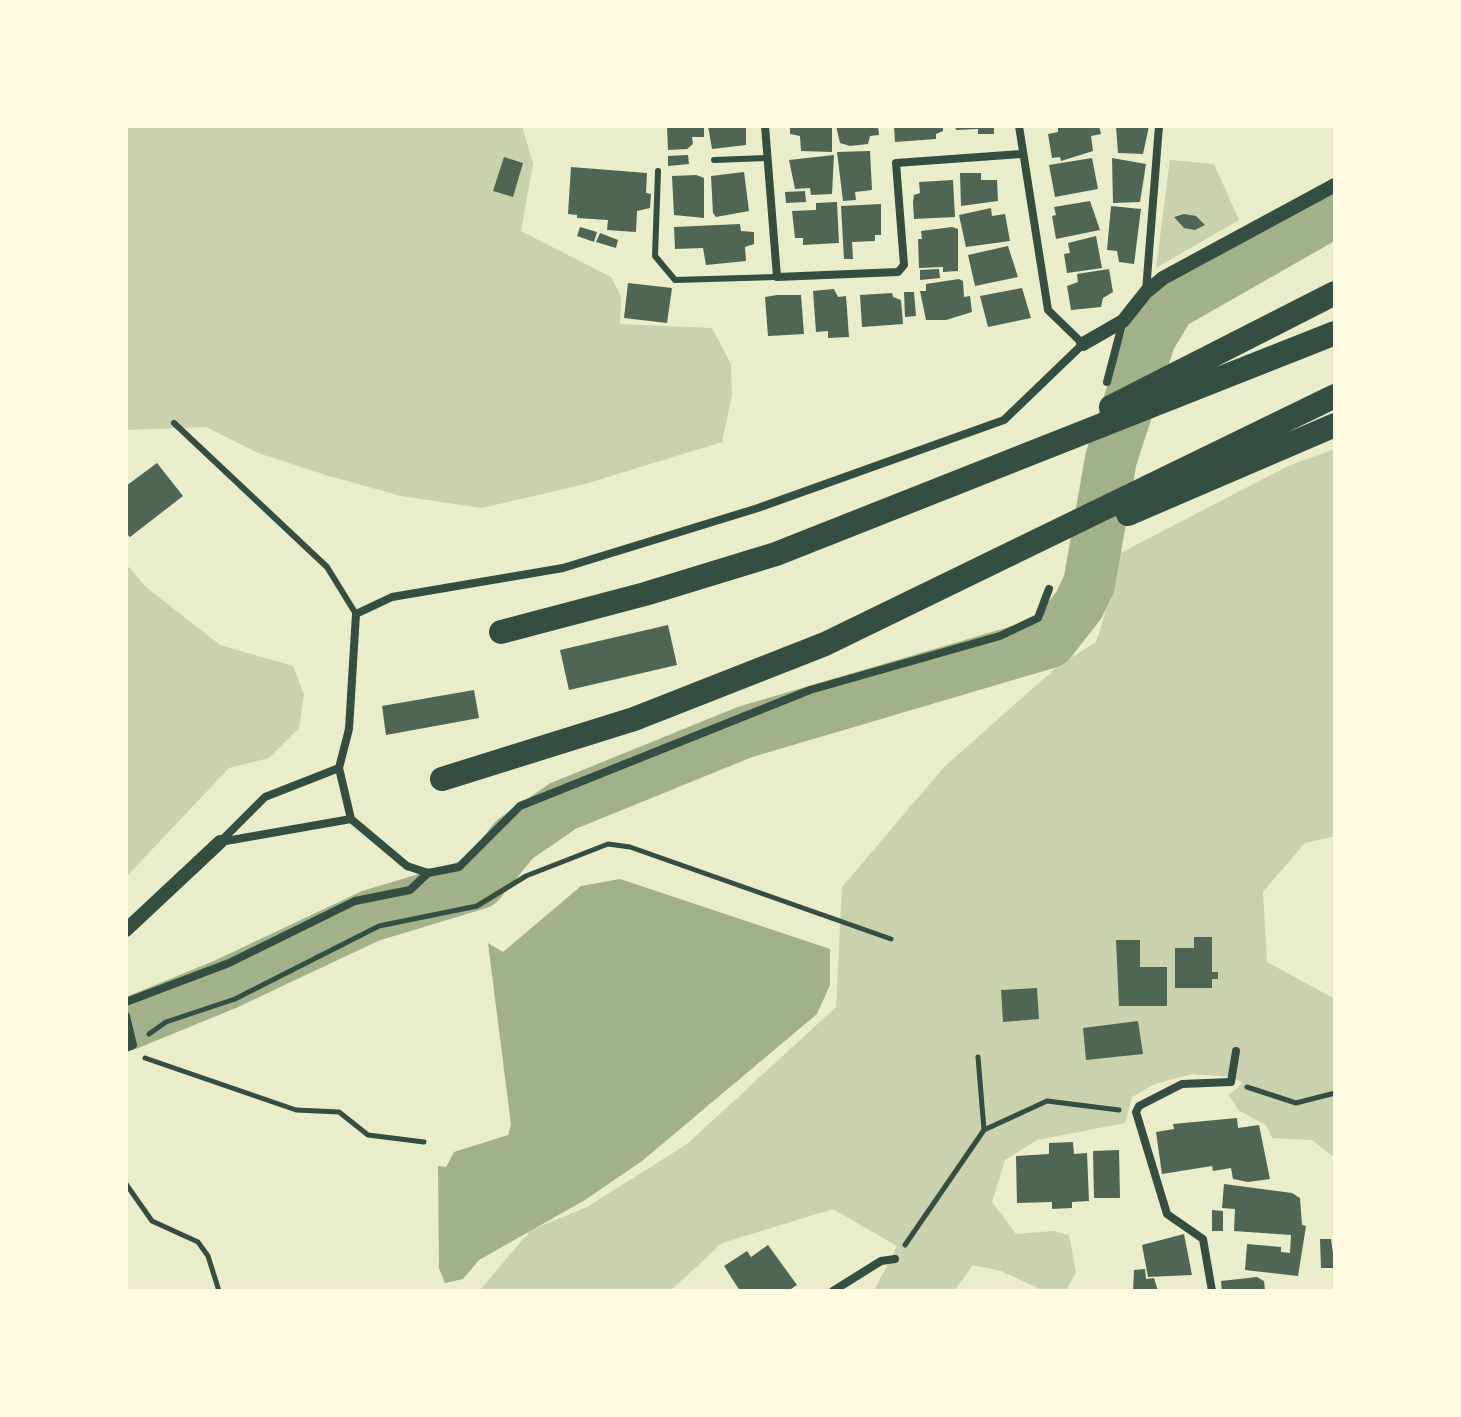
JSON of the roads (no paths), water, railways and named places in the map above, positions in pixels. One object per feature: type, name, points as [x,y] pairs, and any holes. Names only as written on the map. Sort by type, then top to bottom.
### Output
[{"type":"highway","points":[[910,503],[1126,400],[1335,293]]},
{"type":"highway","points":[[501,632],[645,594],[762,558],[910,503],[1335,333]]},
{"type":"highway","points":[[442,779],[634,719],[825,644],[1335,396]]},
{"type":"highway","points":[[905,605],[1000,569],[1335,425]]},
{"type":"street","points":[[765,126],[777,277],[898,272],[904,265],[896,163],[1021,154]]},
{"type":"street","points":[[1019,126],[1048,310],[1083,344]]},
{"type":"street","points":[[1146,292],[1159,126]]},
{"type":"street","points":[[428,873],[389,854],[351,819],[339,768],[349,729],[356,614],[392,597],[563,568],[758,508],[1004,420],[1083,344],[1123,321],[1146,292],[1279,213],[1335,185]]},
{"type":"street","points":[[1107,382],[1123,321]]},
{"type":"street","points":[[126,1002],[229,963],[355,901],[410,890],[428,873],[459,867],[520,806],[810,690],[1000,636],[1038,618],[1049,589]]},
{"type":"street","points":[[126,930],[265,797],[339,768]]},
{"type":"street","points":[[220,842],[351,819]]},
{"type":"street","points":[[126,1016],[129,1047]]},
{"type":"street","points":[[1212,1291],[1203,1239],[1167,1214],[1136,1112],[1139,1106],[1182,1084],[1231,1082],[1236,1051]]},
{"type":"street","points":[[833,1291],[881,1261],[895,1259]]},
{"type":"lane","points":[[714,160],[766,158]]},
{"type":"lane","points":[[658,171],[655,256],[675,280],[777,277]]},
{"type":"lane","points":[[174,423],[327,567],[356,614]]},
{"type":"waterway","points":[[126,1025],[226,984],[370,916],[479,883],[515,839],[563,806],[745,732],[1050,642],[1079,605],[1089,584],[1111,459],[1150,338],[1170,305],[1335,211]]}]
